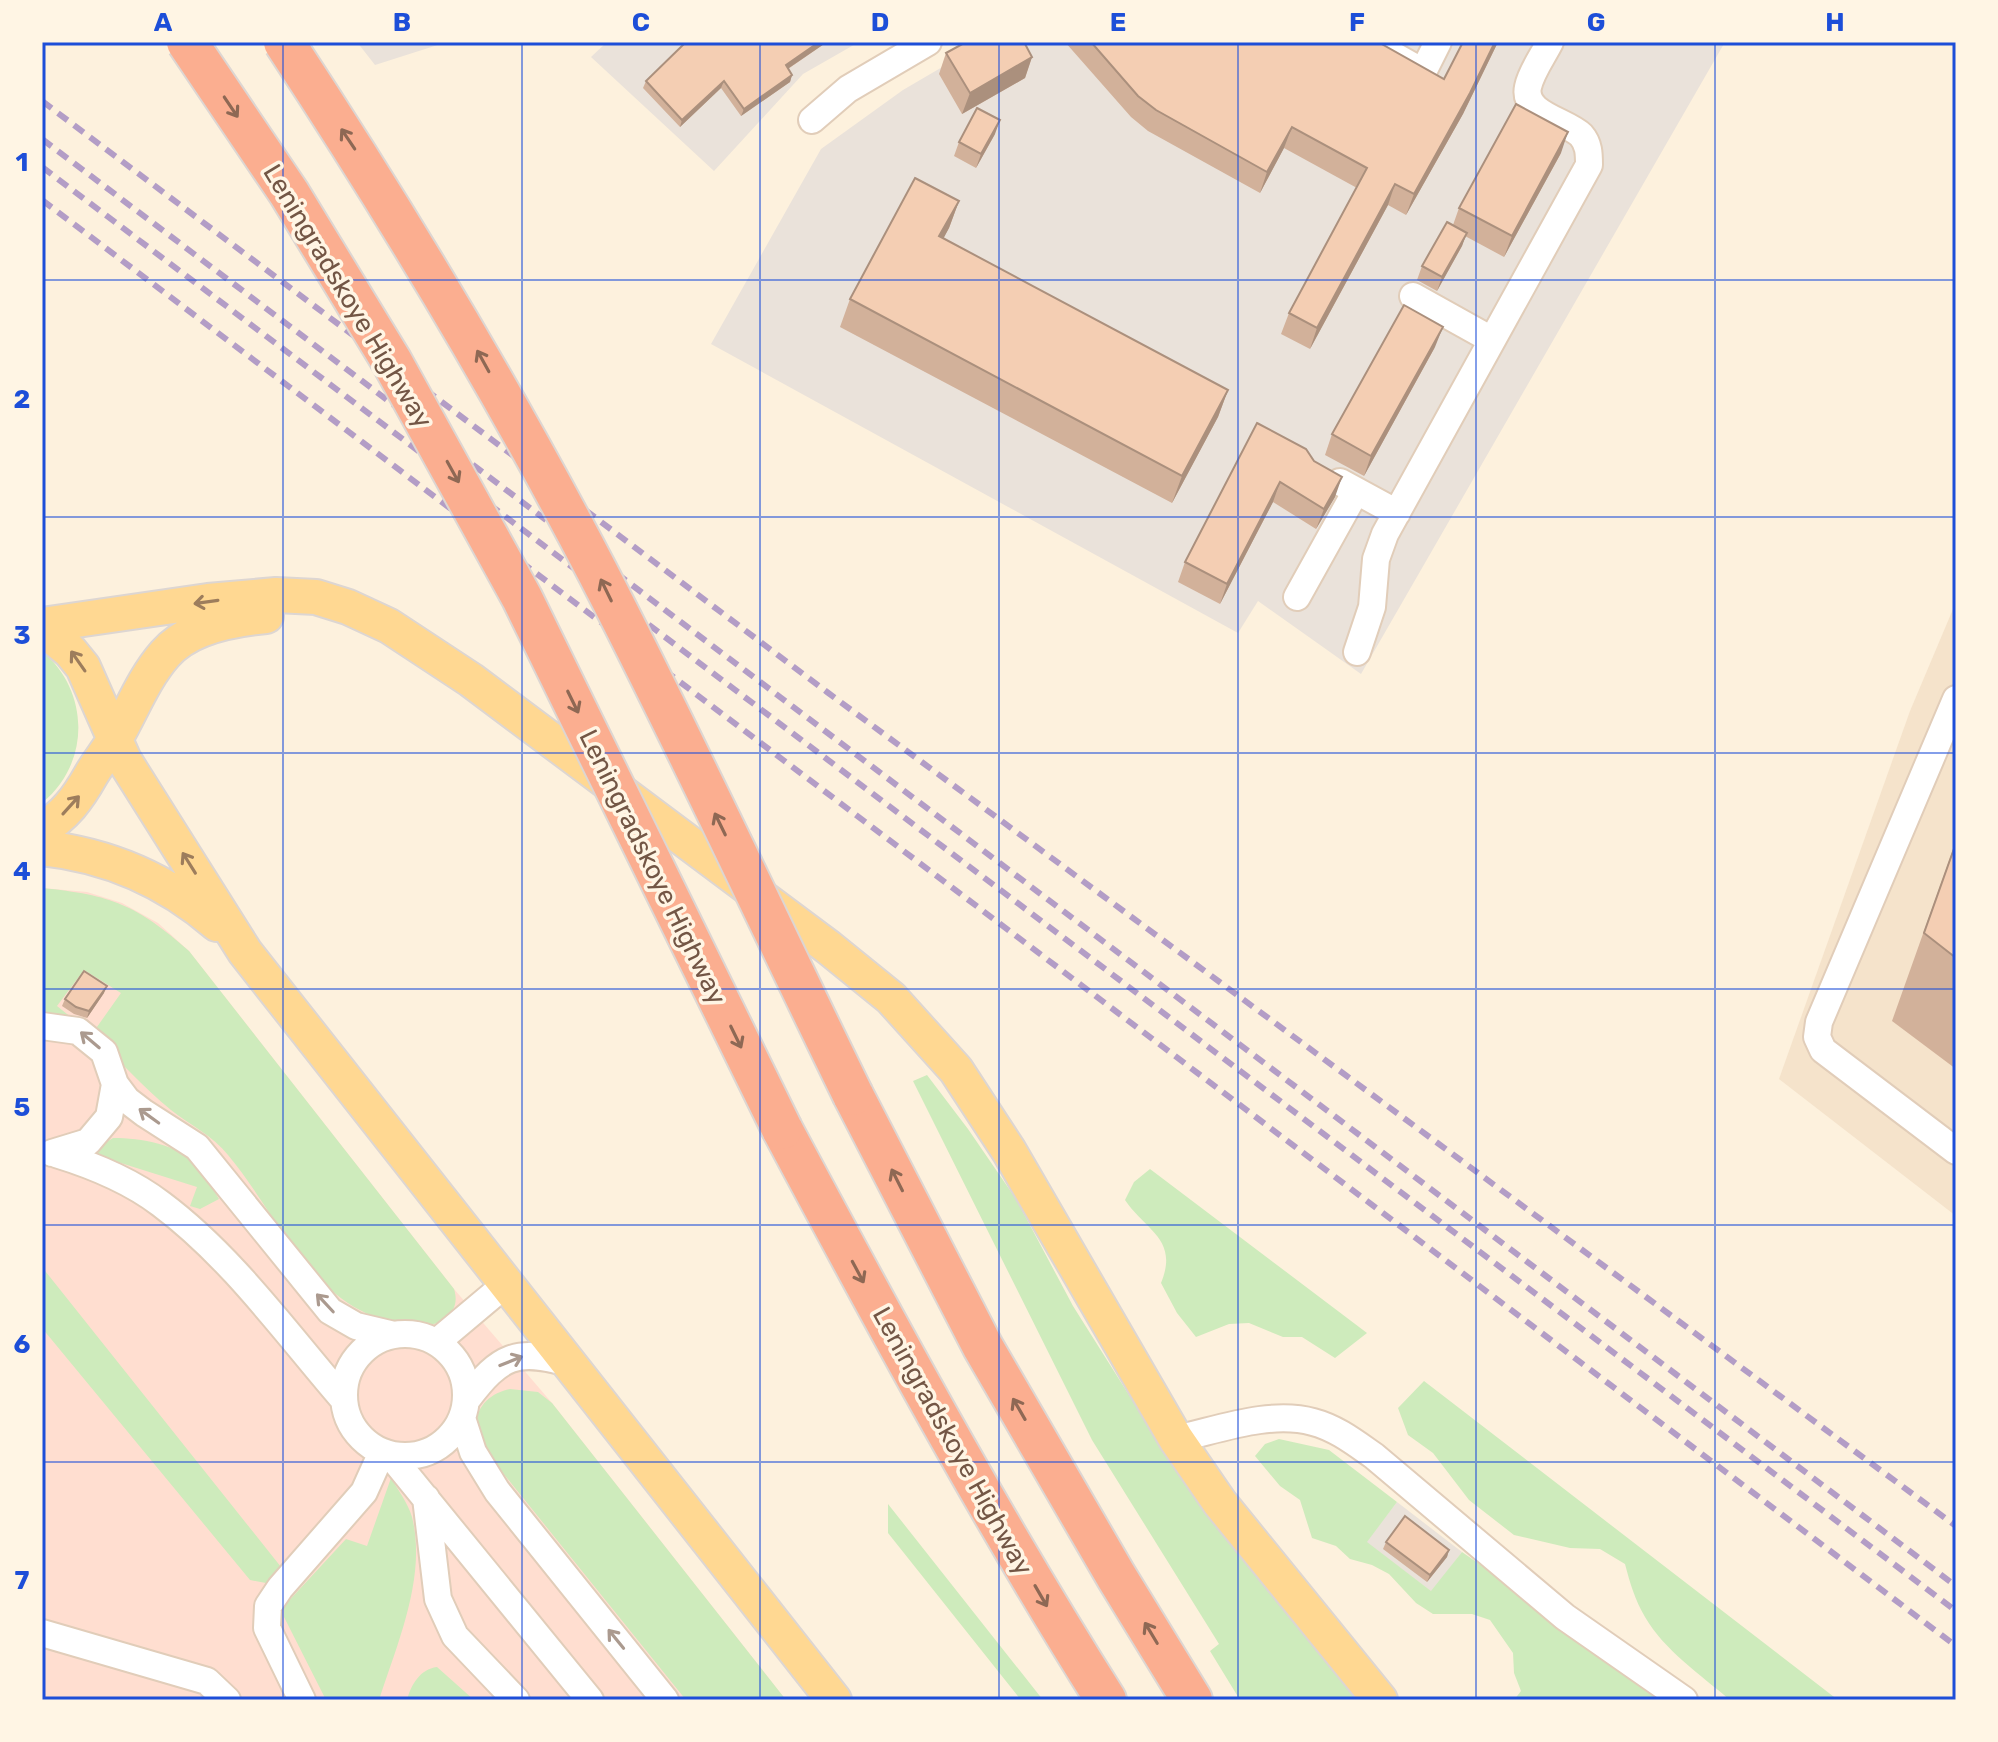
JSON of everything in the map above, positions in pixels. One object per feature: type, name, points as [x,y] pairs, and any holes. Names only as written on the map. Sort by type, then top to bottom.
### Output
[{"type":"highway","name":"Leningradskoye Highway","points":[[187,42],[289,193],[384,349],[522,598],[782,1129],[917,1381],[1050,1611],[1106,1700]]},
{"type":"highway","points":[[284,42],[364,164],[468,334],[598,573],[853,1095],[983,1347],[1192,1700]]},
{"type":"main road","points":[[42,627],[208,601],[276,595],[316,597],[348,607],[389,626],[484,689],[815,937],[891,998],[956,1070],[1001,1139],[1176,1439],[1220,1503],[1380,1700]]},
{"type":"main road","points":[[42,829],[68,809],[167,652],[199,632],[250,618],[295,614],[331,614],[389,626]]},
{"type":"main road","points":[[42,627],[83,667],[124,760],[245,952],[834,1700]]},
{"type":"main road","points":[[92,774],[101,728],[98,705]]},
{"type":"main road","points":[[42,848],[92,856],[151,878],[198,907],[245,952]]},
{"type":"street","points":[[812,120],[848,89],[928,42]]},
{"type":"street","points":[[1370,42],[1423,72],[1438,42]]},
{"type":"street","points":[[1357,652],[1372,607],[1376,559],[1385,534],[1589,165],[1589,148],[1580,134],[1534,108],[1527,95],[1528,86],[1550,42]]},
{"type":"street","points":[[1413,296],[1492,340]]},
{"type":"street","points":[[1314,467],[1397,513]]},
{"type":"street","points":[[1297,597],[1356,491]]},
{"type":"street","points":[[1956,699],[1947,745],[1819,1022],[1817,1037],[1823,1050],[1956,1151]]},
{"type":"street","points":[[42,1026],[78,1031],[104,1052],[115,1084],[127,1100],[204,1154],[330,1311],[356,1326],[394,1335]]},
{"type":"street","points":[[49,1152],[88,1142],[109,1117],[115,1084]]},
{"type":"street","points":[[49,1152],[83,1162],[159,1202],[198,1235],[243,1282],[344,1400]]},
{"type":"street","points":[[438,1341],[506,1284]]},
{"type":"street","points":[[590,1700],[426,1498],[387,1454],[359,1438],[343,1406],[347,1371],[369,1343],[403,1332],[438,1341],[462,1367],[473,1452],[497,1491],[665,1700]]},
{"type":"street","points":[[387,1454],[425,1455],[455,1435],[465,1408],[488,1371],[518,1356],[543,1356],[568,1363]]},
{"type":"street","points":[[1176,1439],[1287,1418],[1313,1421],[1341,1433],[1374,1456],[1565,1617],[1684,1700]]},
{"type":"street","points":[[302,1700],[267,1628],[268,1606],[280,1588],[364,1492],[387,1454]]},
{"type":"street","points":[[426,1498],[438,1599],[455,1636],[516,1700]]},
{"type":"street","points":[[42,1633],[207,1681],[227,1700]]},
{"type":"shaded area","points":[[357,42],[447,42],[375,65]]},
{"type":"shaded area","points":[[607,42],[859,42],[803,74],[714,171],[591,57]]},
{"type":"shaded area","points":[[985,42],[1725,42],[1361,674],[1258,601],[1238,633],[711,344],[821,149],[903,90]]},
{"type":"shaded area","points":[[1956,602],[1956,1216],[1779,1079],[1910,711]]},
{"type":"shaded area","points":[[42,888],[87,892],[122,903],[158,923],[189,951],[454,1289],[552,1403],[786,1700],[42,1700]]},
{"type":"shaded area","points":[[1397,1502],[1462,1552],[1432,1592],[1366,1542]]},
{"type":"green space","points":[[42,651],[58,667],[69,686],[76,706],[78,727],[76,748],[69,768],[58,787],[42,803]]},
{"type":"green space","points":[[42,888],[87,894],[122,905],[154,923],[189,951],[454,1289],[456,1298],[453,1310],[447,1317],[426,1325],[376,1317],[348,1303],[324,1284],[222,1148],[161,1101],[92,1034],[121,993],[84,970],[57,1006],[77,1022],[42,1014]]},
{"type":"green space","points":[[927,1075],[1016,1199],[1073,1306],[1163,1449],[1215,1524],[1358,1700],[1240,1700],[1210,1651],[1219,1644],[1092,1440],[913,1081]]},
{"type":"green space","points":[[113,1138],[147,1141],[180,1152],[198,1166],[219,1199],[200,1209],[190,1206],[197,1187],[89,1153]]},
{"type":"green space","points":[[1150,1169],[1367,1333],[1335,1358],[1302,1337],[1283,1337],[1249,1323],[1229,1324],[1196,1337],[1177,1313],[1161,1283],[1166,1256],[1163,1246],[1125,1200],[1134,1182]]},
{"type":"green space","points":[[42,1267],[281,1567],[278,1574],[266,1583],[250,1580],[42,1328]]},
{"type":"green space","points":[[1424,1381],[1838,1700],[1730,1700],[1684,1662],[1653,1629],[1638,1604],[1625,1564],[1600,1549],[1570,1548],[1514,1535],[1469,1500],[1433,1453],[1408,1435],[1398,1408]]},
{"type":"green space","points":[[510,1389],[538,1392],[552,1403],[786,1700],[686,1700],[482,1444],[477,1426],[480,1411],[495,1394]]},
{"type":"green space","points":[[1279,1439],[1329,1450],[1397,1502],[1367,1542],[1431,1591],[1462,1552],[1667,1700],[1514,1700],[1521,1691],[1514,1673],[1513,1653],[1490,1620],[1472,1614],[1433,1614],[1416,1603],[1389,1574],[1350,1559],[1336,1546],[1312,1538],[1300,1500],[1280,1486],[1255,1456],[1265,1444]]},
{"type":"green space","points":[[391,1478],[410,1512],[416,1540],[416,1563],[408,1610],[379,1700],[326,1700],[284,1617],[284,1606],[346,1539],[367,1546]]},
{"type":"green space","points":[[888,1504],[1043,1700],[1021,1700],[888,1533]]},
{"type":"green space","points":[[437,1667],[474,1700],[427,1700],[423,1697],[407,1700],[417,1679]]},
{"type":"building","points":[[686,42],[819,42],[786,65],[792,75],[744,109],[724,81],[682,120],[646,81]]},
{"type":"building","points":[[966,42],[1024,42],[1032,57],[970,93],[946,53]]},
{"type":"building","points":[[1091,42],[1378,42],[1444,79],[1463,42],[1495,42],[1414,194],[1395,184],[1317,328],[1289,313],[1367,168],[1292,127],[1267,172],[1156,110],[1138,96]]},
{"type":"building","points":[[1516,104],[1568,132],[1512,236],[1459,208]]},
{"type":"building","points":[[977,108],[1000,120],[981,154],[959,142]]},
{"type":"building","points":[[915,178],[959,201],[939,236],[1228,390],[1182,476],[850,299]]},
{"type":"building","points":[[1447,222],[1467,233],[1442,277],[1422,266]]},
{"type":"building","points":[[1404,305],[1443,327],[1371,456],[1332,434]]},
{"type":"building","points":[[1257,423],[1306,449],[1314,461],[1342,477],[1324,509],[1280,482],[1227,584],[1185,562]]},
{"type":"building","points":[[1956,843],[1956,958],[1924,933]]},
{"type":"building","points":[[84,971],[107,986],[89,1011],[65,999]]},
{"type":"building","points":[[1405,1516],[1449,1550],[1430,1575],[1386,1542]]},
{"type":"railway","points":[[42,101],[827,692],[1956,1526]]},
{"type":"railway","points":[[42,139],[1956,1586]]},
{"type":"railway","points":[[42,167],[1956,1611]]},
{"type":"railway","points":[[42,200],[1956,1646]]}]
